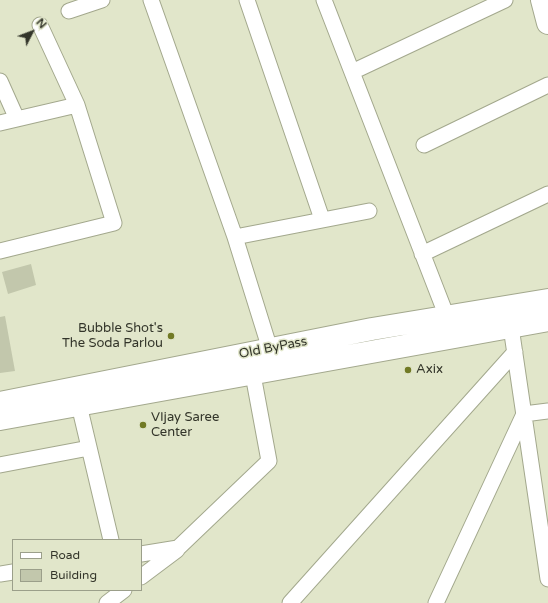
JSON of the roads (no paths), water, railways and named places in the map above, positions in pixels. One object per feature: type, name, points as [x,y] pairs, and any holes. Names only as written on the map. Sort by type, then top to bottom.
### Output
[{"type":"main road","points":[[544,1],[548,23]]},
{"type":"main road","name":"Old ByPass","points":[[273,359],[372,329],[548,300]]},
{"type":"main road","name":"Old ByPass","points":[[0,403],[273,359],[511,327],[548,320]]},
{"type":"main road","name":"Old ByPass","points":[[0,419],[79,405],[251,363]]},
{"type":"street","points":[[69,11],[102,0]]},
{"type":"street","points":[[151,0],[235,237],[273,359]]},
{"type":"street","points":[[247,0],[322,219]]},
{"type":"street","points":[[324,0],[447,317]]},
{"type":"street","points":[[352,72],[505,0]]},
{"type":"street","points":[[0,251],[114,223],[77,105],[40,25]]},
{"type":"street","points":[[0,81],[17,119]]},
{"type":"street","points":[[424,145],[548,85]]},
{"type":"street","points":[[0,123],[77,105]]},
{"type":"street","points":[[422,254],[548,194]]},
{"type":"street","points":[[235,237],[369,211]]},
{"type":"street","points":[[511,327],[548,579]]},
{"type":"street","points":[[290,603],[515,352]]},
{"type":"street","points":[[142,576],[178,548],[269,461],[251,363]]},
{"type":"street","points":[[79,405],[111,539]]},
{"type":"street","points":[[524,414],[548,411]]},
{"type":"street","points":[[436,603],[524,414]]},
{"type":"street","points":[[0,465],[89,448]]},
{"type":"street","points":[[142,554],[178,548]]},
{"type":"street","points":[[0,574],[12,572]]},
{"type":"street","points":[[107,603],[123,591]]},
{"type":"place","name":"Bubble Shot's The Soda Parlou","points":[[171,336]]},
{"type":"place","name":"Axix","points":[[408,370]]},
{"type":"place","name":"VIjay Saree Center","points":[[143,425]]}]
